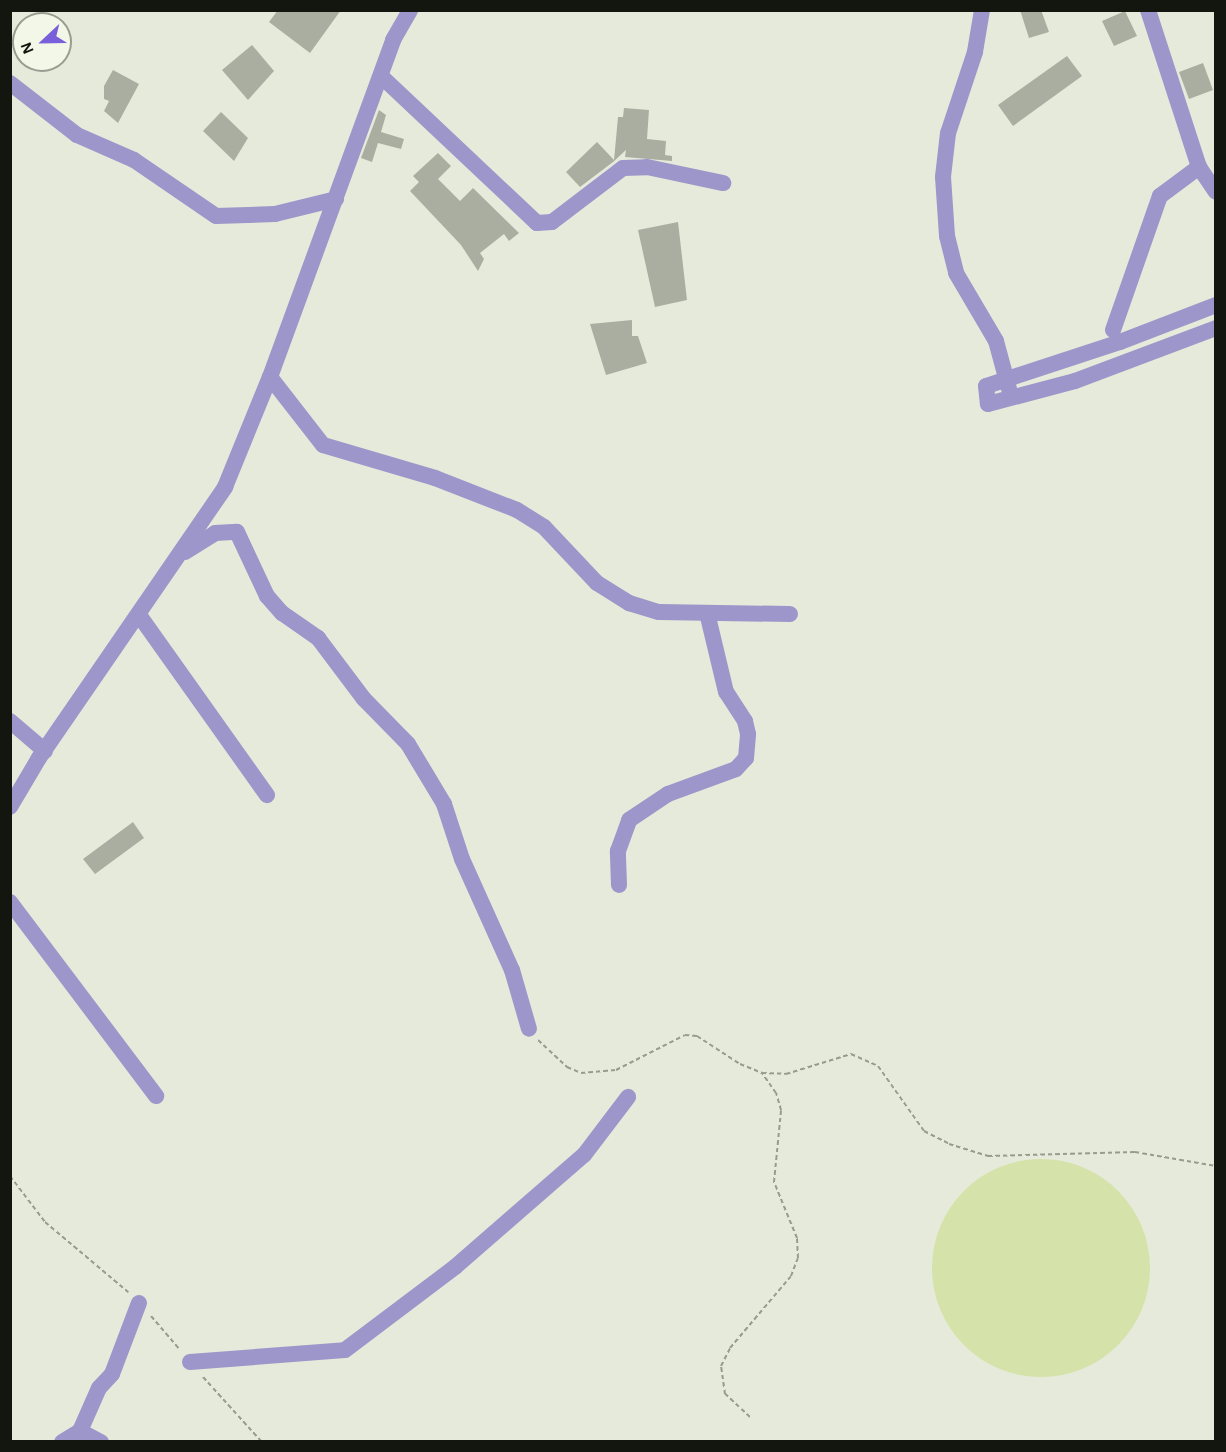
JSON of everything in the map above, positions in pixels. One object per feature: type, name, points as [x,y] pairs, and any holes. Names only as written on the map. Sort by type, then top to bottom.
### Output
[{"type":"street","points":[[10,807],[45,751],[225,487],[270,377],[382,77],[393,40],[410,10]]},
{"type":"street","points":[[982,10],[975,52],[948,133],[945,200],[947,236],[956,273],[996,341],[1012,399]]},
{"type":"street","points":[[1148,10],[1199,166],[1215,192]]},
{"type":"street","points":[[382,77],[537,224],[552,222],[623,168],[647,167],[723,183]]},
{"type":"street","points":[[10,83],[78,135],[134,160],[216,216],[275,214],[336,199]]},
{"type":"street","points":[[1113,330],[1160,196],[1199,166]]},
{"type":"street","points":[[1215,304],[1120,342],[986,386],[988,404],[1075,381],[1215,328]]},
{"type":"street","points":[[270,377],[316,438],[329,449],[435,478],[517,510],[544,526],[597,583],[628,603],[659,612],[790,614]]},
{"type":"street","points":[[180,554],[215,533],[237,532],[267,596],[282,613],[318,638],[364,699],[408,744],[444,804],[462,859],[512,970],[529,1029]]},
{"type":"street","points":[[619,885],[618,851],[628,820],[668,794],[736,769],[746,758],[745,721],[726,692],[707,613]]},
{"type":"street","points":[[139,615],[267,795]]},
{"type":"street","points":[[10,721],[45,751]]},
{"type":"street","points":[[10,902],[156,1096]]},
{"type":"street","points":[[190,1362],[345,1350],[455,1267],[585,1155],[627,1097]]},
{"type":"street","points":[[62,1442],[81,1431],[99,1388],[112,1374],[140,1303]]},
{"type":"street","points":[[81,1431],[101,1442]]},
{"type":"path","points":[[529,1029],[559,1061],[581,1073],[616,1070],[685,1035],[697,1035],[740,1064],[762,1073],[786,1074],[851,1054],[878,1066],[924,1131],[978,1153],[1059,1156],[1135,1152],[1215,1166]]},
{"type":"path","points":[[750,1418],[725,1394],[721,1366],[730,1348],[791,1276],[798,1258],[797,1238],[774,1182],[781,1110],[776,1093],[762,1073]]},
{"type":"green space","points":[[1041,1159],[1062,1161],[1083,1168],[1118,1191],[1141,1226],[1148,1247],[1150,1268],[1148,1289],[1141,1310],[1118,1345],[1083,1368],[1062,1375],[1041,1377],[1020,1375],[999,1368],[964,1345],[941,1310],[934,1289],[932,1268],[934,1247],[941,1226],[964,1191],[999,1168],[1020,1161]]},
{"type":"building","points":[[278,10],[341,10],[310,53],[269,22]]},
{"type":"building","points":[[1020,10],[1041,10],[1049,32],[1029,38]]},
{"type":"building","points":[[1125,11],[1137,36],[1114,46],[1102,21]]},
{"type":"building","points":[[252,45],[274,71],[248,100],[222,70]]},
{"type":"building","points":[[1067,56],[1082,76],[1013,126],[998,105]]},
{"type":"building","points":[[1203,63],[1213,90],[1189,99],[1179,72]]},
{"type":"building","points":[[113,70],[139,84],[118,123],[104,111],[109,101],[104,99],[104,86]]},
{"type":"building","points":[[624,108],[649,110],[647,139],[666,141],[665,155],[672,156],[672,161],[625,157],[626,150],[613,162],[580,187],[566,172],[597,142],[614,160],[618,117],[623,117]]},
{"type":"building","points":[[379,110],[386,115],[381,132],[404,139],[401,149],[378,143],[372,162],[361,158]]},
{"type":"building","points":[[221,112],[248,138],[234,161],[203,131]]},
{"type":"building","points":[[438,153],[451,166],[438,179],[460,201],[473,188],[519,233],[509,241],[504,234],[480,253],[484,259],[478,271],[461,245],[410,191],[419,182],[413,176]]},
{"type":"building","points":[[678,222],[687,300],[655,307],[638,230]]},
{"type":"building","points":[[632,320],[632,336],[638,336],[647,363],[606,375],[590,324]]},
{"type":"building","points":[[133,822],[144,838],[95,874],[83,859]]}]
